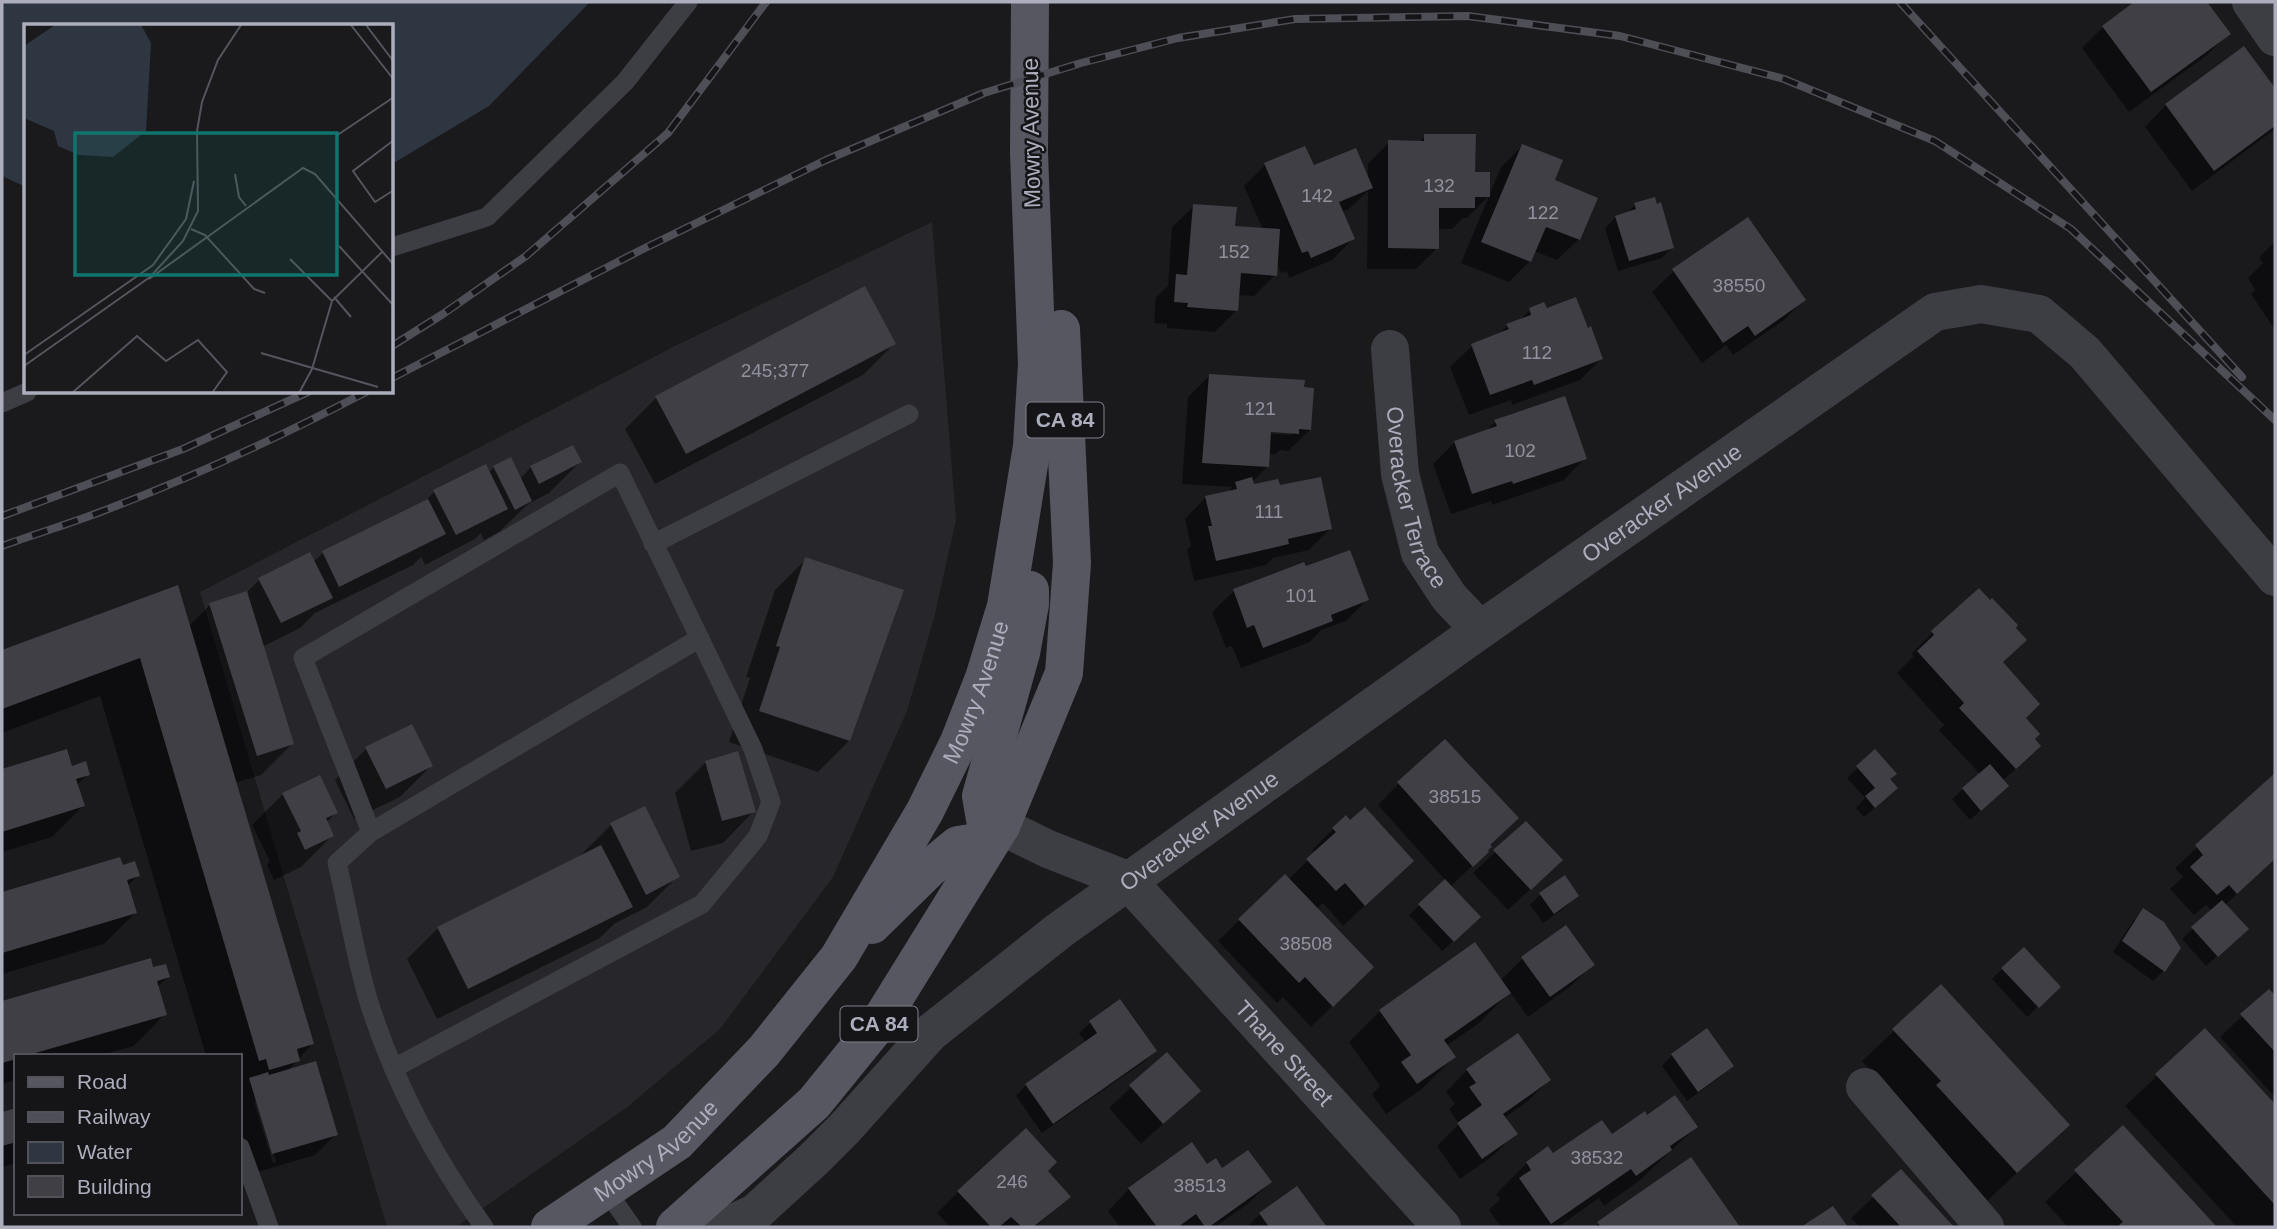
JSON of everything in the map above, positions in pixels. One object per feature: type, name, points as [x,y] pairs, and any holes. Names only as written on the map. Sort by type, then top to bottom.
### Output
[{"type":"main road","name":"Mowry Avenue","points":[[550,1227],[677,1142],[764,1051],[839,957],[925,811],[959,742],[984,678],[1006,606],[1032,446],[1037,364],[1029,153],[1030,2]]},
{"type":"main road","name":"Mowry Avenue","points":[[675,1227],[814,1102],[879,1023],[1001,826],[1064,673],[1072,564],[1053,150],[1057,2]]},
{"type":"main road","points":[[839,957],[903,897],[930,867],[958,845],[983,841],[1001,826],[985,819],[981,796],[1021,653],[1030,604],[1032,446]]},
{"type":"street","name":"Overacker Avenue","points":[[1001,826],[1048,849],[1127,880],[1936,312],[1981,304],[2039,314],[2085,353],[2275,577]]},
{"type":"street","name":"Overacker Terrace","points":[[1390,349],[1400,474],[1420,554],[1448,597],[1480,630]]},
{"type":"street","points":[[725,1227],[755,1213],[813,1160],[950,1016],[1127,880]]},
{"type":"street","name":"Thane Street","points":[[1127,880],[1442,1227]]},
{"type":"street","points":[[1865,1087],[1985,1227]]},
{"type":"lane","points":[[394,246],[486,217],[625,82],[688,2]]},
{"type":"lane","points":[[2,403],[24,393]]},
{"type":"lane","points":[[653,544],[909,414]]},
{"type":"lane","points":[[371,832],[303,658],[620,473],[753,749],[771,802],[758,836],[702,904],[394,1068]]},
{"type":"lane","points":[[484,1227],[467,1203],[401,1088],[368,998],[337,863],[371,832],[700,638]]},
{"type":"lane","points":[[242,1153],[269,1227]]},
{"type":"lane","points":[[606,1190],[632,1227]]},
{"type":"shaded area","points":[[932,222],[956,520],[934,618],[907,711],[833,877],[720,1029],[626,1108],[456,1227],[387,1227],[200,592],[675,346]]},
{"type":"water","points":[[2,2],[590,2],[489,106],[394,163],[394,24],[24,24],[24,186],[2,176]]},
{"type":"building","points":[[2134,2],[2207,2],[2231,34],[2151,92],[2102,26]]},
{"type":"building","points":[[2244,46],[2275,88],[2275,126],[2214,171],[2165,104]]},
{"type":"building","points":[[1424,134],[1476,134],[1475,172],[1490,172],[1490,197],[1475,197],[1475,208],[1439,208],[1439,249],[1388,248],[1388,140],[1424,141]]},
{"type":"building","points":[[1522,144],[1563,160],[1555,180],[1598,198],[1580,240],[1546,227],[1531,262],[1481,242]]},
{"type":"building","points":[[1305,146],[1314,165],[1356,148],[1373,188],[1339,202],[1355,239],[1311,258],[1308,251],[1302,253],[1264,163]]},
{"type":"building","points":[[1655,197],[1657,204],[1661,202],[1674,248],[1629,261],[1615,216],[1636,209],[1634,203]]},
{"type":"building","points":[[1193,204],[1237,207],[1235,226],[1280,229],[1277,276],[1241,273],[1238,311],[1187,307],[1188,303],[1174,302],[1176,274],[1187,275]]},
{"type":"building","points":[[1748,217],[1806,300],[1755,336],[1748,326],[1723,343],[1672,269]]},
{"type":"building","points":[[865,286],[896,344],[686,454],[655,396]]},
{"type":"building","points":[[1576,297],[1588,328],[1591,326],[1603,359],[1534,385],[1532,380],[1490,395],[1471,344],[1509,329],[1506,324],[1531,315],[1529,308],[1544,302],[1547,308]]},
{"type":"building","points":[[1209,374],[1305,380],[1304,387],[1314,388],[1311,430],[1299,429],[1299,434],[1271,432],[1269,467],[1202,463]]},
{"type":"building","points":[[1565,396],[1587,459],[1513,484],[1512,481],[1472,494],[1454,441],[1497,426],[1494,420]]},
{"type":"building","points":[[573,445],[582,462],[539,484],[530,466]]},
{"type":"building","points":[[511,457],[532,501],[515,510],[493,466]]},
{"type":"building","points":[[486,464],[508,509],[456,535],[433,490]]},
{"type":"building","points":[[1252,477],[1254,484],[1278,479],[1280,485],[1321,477],[1332,529],[1288,539],[1289,544],[1216,561],[1205,496],[1237,489],[1235,482]]},
{"type":"building","points":[[428,499],[446,534],[339,587],[322,551]]},
{"type":"building","points":[[1350,550],[1369,600],[1331,615],[1333,621],[1263,648],[1254,625],[1247,628],[1233,589],[1304,562],[1306,566]]},
{"type":"building","points":[[310,552],[333,598],[281,623],[258,578]]},
{"type":"building","points":[[805,557],[904,590],[850,741],[759,711],[780,647],[776,646]]},
{"type":"building","points":[[178,585],[314,1044],[297,1049],[300,1061],[269,1070],[266,1059],[259,1061],[140,658],[2,709],[2,650]]},
{"type":"building","points":[[1979,588],[2018,625],[2016,628],[2027,640],[2003,662],[2040,704],[2026,718],[2040,734],[2035,739],[2041,746],[2016,769],[1959,708],[1964,703],[1917,651],[1934,635],[1931,631]]},
{"type":"building","points":[[247,591],[294,744],[257,756],[209,603]]},
{"type":"building","points":[[412,724],[433,766],[386,789],[365,747]]},
{"type":"building","points":[[1445,739],[1519,818],[1490,845],[1492,847],[1489,852],[1473,867],[1397,782]]},
{"type":"building","points":[[67,749],[72,766],[86,761],[90,775],[76,779],[85,806],[2,832],[2,769]]},
{"type":"building","points":[[1875,749],[1897,774],[1890,779],[1898,788],[1875,808],[1865,796],[1875,788],[1856,766]]},
{"type":"building","points":[[738,751],[756,812],[722,821],[705,761]]},
{"type":"building","points":[[1990,764],[2009,786],[1981,811],[1962,788]]},
{"type":"building","points":[[2275,773],[2275,859],[2237,894],[2229,885],[2217,895],[2190,867],[2203,855],[2195,845]]},
{"type":"building","points":[[320,775],[338,813],[326,818],[334,836],[305,850],[297,833],[301,831],[282,793]]},
{"type":"building","points":[[645,806],[680,877],[646,895],[610,823]]},
{"type":"building","points":[[1365,807],[1414,861],[1365,906],[1345,883],[1336,891],[1306,859],[1336,832],[1332,828],[1346,815],[1350,820]]},
{"type":"building","points":[[1526,821],[1563,860],[1531,890],[1493,850]]},
{"type":"building","points":[[601,845],[633,907],[468,989],[437,927]]},
{"type":"building","points":[[120,857],[123,865],[135,861],[140,876],[127,880],[137,913],[2,953],[2,892]]},
{"type":"building","points":[[1285,874],[1374,967],[1333,1007],[1305,977],[1299,983],[1238,919]]},
{"type":"building","points":[[1565,875],[1579,896],[1554,914],[1539,893]]},
{"type":"building","points":[[1445,879],[1481,917],[1454,942],[1418,904]]},
{"type":"building","points":[[2222,900],[2249,929],[2218,957],[2191,927]]},
{"type":"building","points":[[2143,908],[2164,922],[2181,948],[2165,972],[2122,941]]},
{"type":"building","points":[[1566,925],[1595,965],[1550,997],[1521,957]]},
{"type":"building","points":[[1475,942],[1511,993],[1444,1040],[1456,1057],[1417,1084],[1401,1062],[1411,1055],[1379,1010]]},
{"type":"building","points":[[2024,947],[2061,987],[2039,1008],[2001,968]]},
{"type":"building","points":[[151,958],[153,967],[166,964],[170,977],[157,981],[167,1015],[32,1054],[14,1054],[14,1060],[2,1063],[2,1001]]},
{"type":"building","points":[[1941,984],[2070,1125],[2017,1173],[1936,1085],[1941,1081],[1892,1029]]},
{"type":"building","points":[[2269,989],[2275,995],[2275,1052],[2240,1014]]},
{"type":"building","points":[[1120,999],[1157,1051],[1053,1124],[1025,1084],[1097,1033],[1089,1021]]},
{"type":"building","points":[[1707,1028],[1734,1066],[1698,1092],[1671,1054]]},
{"type":"building","points":[[2205,1028],[2275,1104],[2275,1205],[2155,1074]]},
{"type":"building","points":[[1518,1033],[1551,1080],[1503,1114],[1518,1134],[1482,1159],[1457,1123],[1482,1105],[1469,1087],[1476,1083],[1466,1069]]},
{"type":"building","points":[[1167,1052],[1201,1091],[1163,1124],[1129,1085]]},
{"type":"building","points":[[316,1061],[338,1135],[272,1154],[249,1078]]},
{"type":"building","points":[[1675,1095],[1698,1127],[1670,1146],[1672,1150],[1636,1176],[1631,1169],[1551,1224],[1519,1178],[1531,1170],[1526,1162],[1548,1146],[1553,1153],[1602,1120],[1612,1134],[1645,1111],[1647,1115]]},
{"type":"building","points":[[14,1109],[14,1143],[2,1146],[2,1112]]},
{"type":"building","points":[[2123,1125],[2217,1227],[2119,1225],[2123,1222],[2074,1170]]},
{"type":"building","points":[[1026,1128],[1057,1162],[1048,1171],[1071,1197],[1033,1227],[1022,1227],[1011,1217],[999,1227],[991,1227],[957,1191]]},
{"type":"building","points":[[1192,1142],[1207,1164],[1216,1158],[1222,1168],[1248,1150],[1272,1182],[1209,1227],[1205,1227],[1196,1214],[1178,1227],[1157,1227],[1128,1188]]},
{"type":"building","points":[[1691,1157],[1740,1227],[1601,1227],[1597,1222]]},
{"type":"building","points":[[1901,1169],[1954,1227],[1901,1227],[1871,1195]]},
{"type":"building","points":[[1297,1186],[1327,1227],[1269,1227],[1259,1213]]},
{"type":"building","points":[[1833,1206],[1848,1227],[1801,1227]]},
{"type":"railway","points":[[394,345],[526,256],[668,133],[766,2]]},
{"type":"railway","points":[[1900,2],[2242,377]]},
{"type":"railway","points":[[394,377],[641,250],[826,160],[984,93],[1081,63],[1178,38],[1295,19],[1468,16],[1620,36],[1784,79],[1935,141],[2071,229],[2275,420]]},
{"type":"railway","points":[[2,516],[183,449],[304,394]]},
{"type":"railway","points":[[2,546],[90,516],[170,484],[269,440],[362,394]]}]
